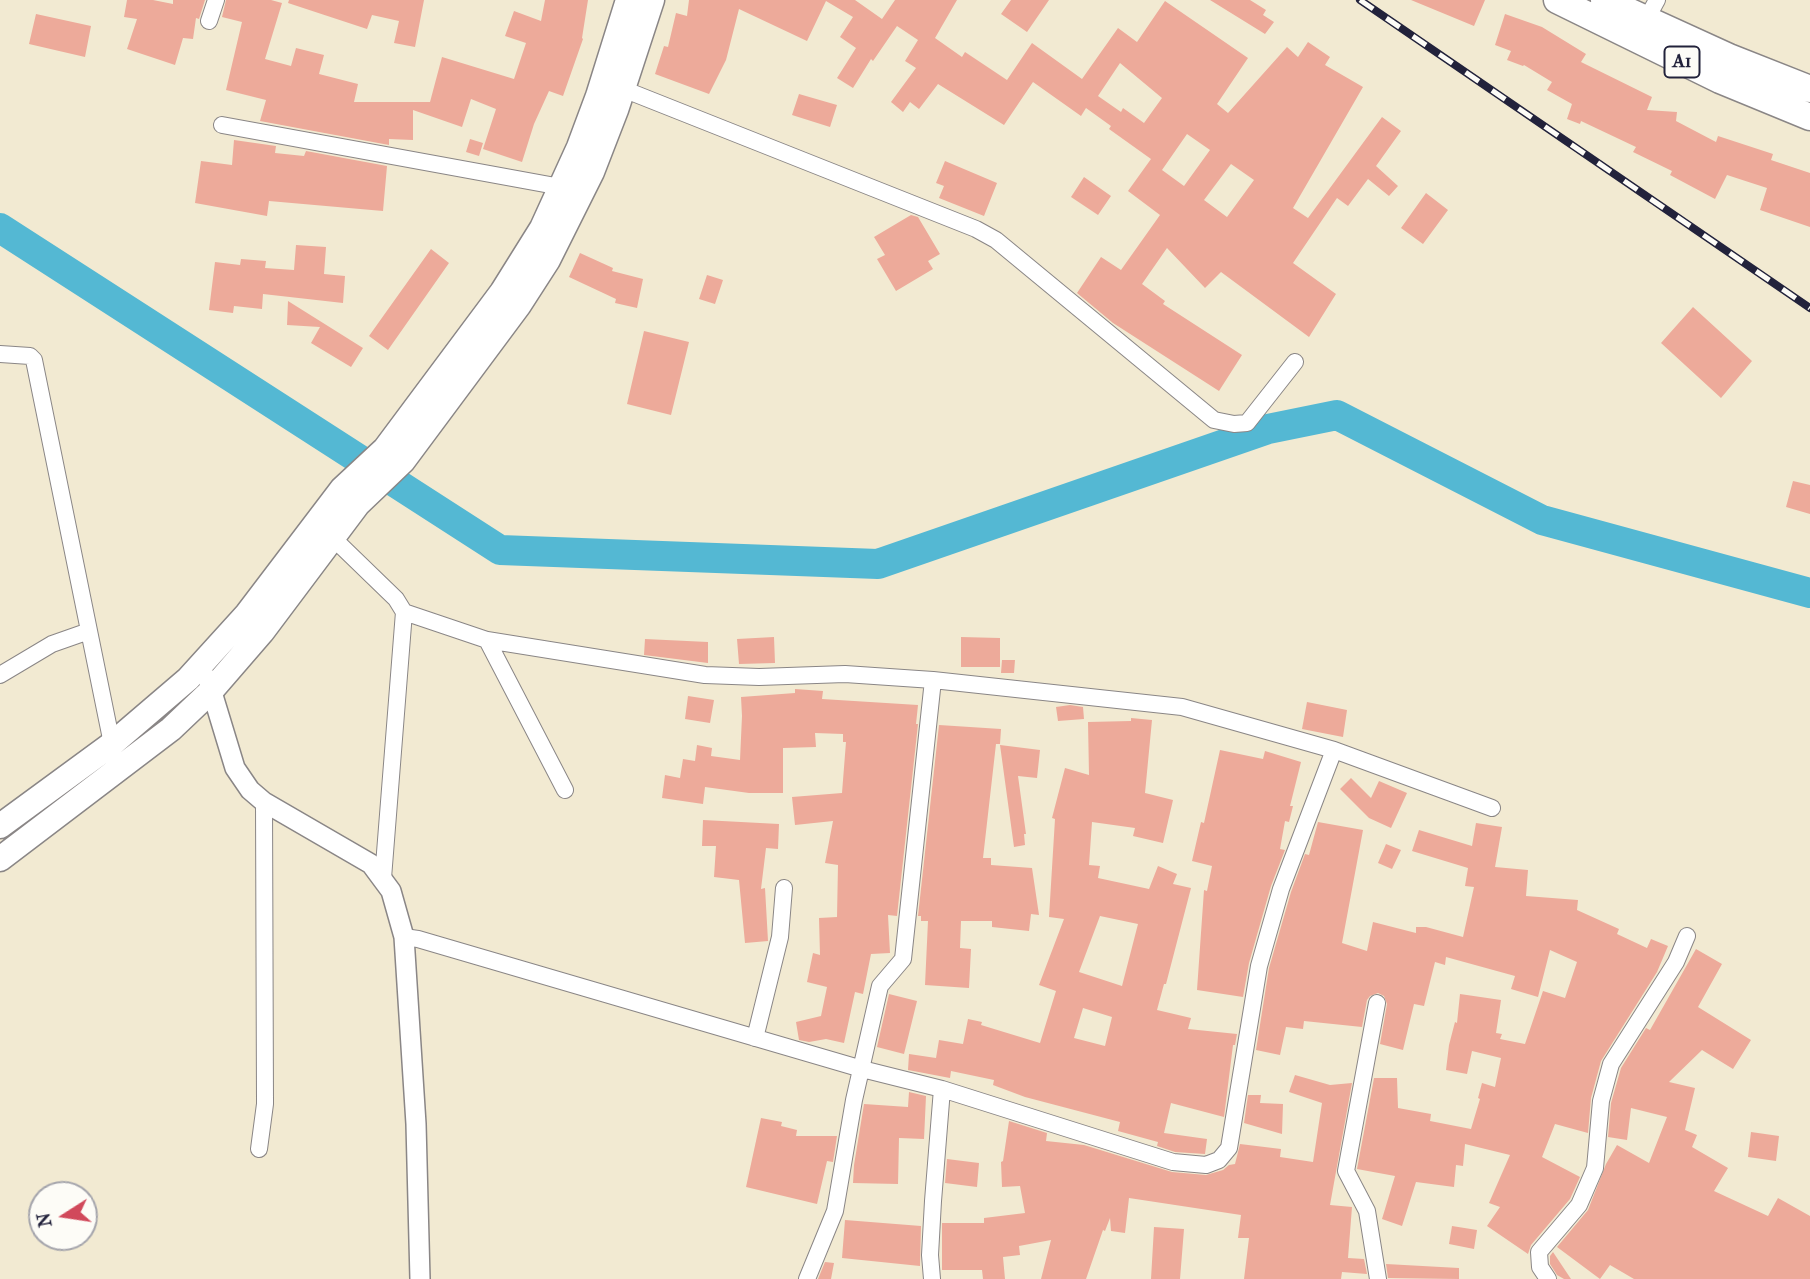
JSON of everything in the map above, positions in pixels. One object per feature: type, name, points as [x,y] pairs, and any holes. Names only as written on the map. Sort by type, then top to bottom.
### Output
[{"type":"highway","name":"A1","points":[[1557,0],[1725,69],[1810,117]]},
{"type":"highway","name":"A1","points":[[1604,0],[1651,10],[1725,69]]},
{"type":"highway","points":[[1725,69],[1810,91]]},
{"type":"highway","points":[[1725,69],[1810,107]]},
{"type":"main road","points":[[394,455],[542,228],[598,96],[628,0]]},
{"type":"main road","points":[[0,826],[112,744],[156,708],[205,661],[350,496],[394,455],[519,305],[548,260],[592,172],[652,0]]},
{"type":"main road","points":[[0,859],[171,729],[211,691],[262,632],[333,538],[350,496]]},
{"type":"street","points":[[209,20],[216,0]]},
{"type":"street","points":[[623,89],[976,229],[996,240],[1214,419],[1234,424],[1247,423],[1295,362]]},
{"type":"street","points":[[222,125],[561,187]]},
{"type":"street","points":[[0,354],[30,356],[34,360],[112,744]]},
{"type":"street","points":[[333,538],[396,599],[404,612],[383,878]]},
{"type":"street","points":[[404,612],[487,640],[705,675],[759,677],[845,674],[933,680],[1182,707],[1334,750],[1492,808]]},
{"type":"street","points":[[0,675],[52,644],[89,631]]},
{"type":"street","points":[[487,640],[565,790]]},
{"type":"street","points":[[205,661],[211,691],[236,768],[250,790],[264,802],[371,864],[391,891],[404,937],[416,1124],[420,1279]]},
{"type":"street","points":[[807,1279],[835,1211],[854,1100],[880,986],[903,959],[933,680]]},
{"type":"street","points":[[404,937],[862,1069],[942,1089],[1173,1162],[1206,1165],[1219,1160],[1228,1148],[1259,966],[1281,889],[1334,750]]},
{"type":"street","points":[[260,1149],[265,1104],[264,802]]},
{"type":"street","points":[[755,1038],[780,937],[783,888]]},
{"type":"street","points":[[1548,1279],[1540,1267],[1539,1252],[1579,1205],[1595,1168],[1601,1101],[1611,1064],[1676,962],[1687,936]]},
{"type":"street","points":[[1377,1003],[1346,1171],[1367,1211],[1378,1279]]},
{"type":"street","points":[[932,1279],[930,1255],[942,1089]]},
{"type":"building","points":[[127,0],[153,0],[173,4],[173,0],[205,0],[199,19],[196,18],[193,39],[183,38],[175,65],[127,49],[137,19],[124,17]]},
{"type":"building","points":[[226,0],[271,0],[282,3],[265,59],[291,66],[296,48],[324,55],[319,74],[358,84],[354,102],[430,102],[442,57],[514,79],[526,43],[505,36],[514,11],[541,21],[545,0],[588,0],[583,39],[563,96],[549,91],[534,124],[522,162],[483,149],[496,109],[471,99],[462,127],[413,110],[413,140],[389,139],[389,145],[260,121],[266,100],[226,90],[242,22],[222,17]]},
{"type":"building","points":[[289,0],[424,0],[415,47],[394,43],[399,21],[372,15],[367,29],[288,3]]},
{"type":"building","points":[[689,0],[855,0],[882,19],[895,0],[957,0],[935,38],[962,57],[965,52],[1007,80],[1032,43],[1082,79],[1118,28],[1137,42],[1165,1],[1248,58],[1217,104],[1228,113],[1287,47],[1298,57],[1308,42],[1330,57],[1325,65],[1363,87],[1293,208],[1308,218],[1382,117],[1401,131],[1376,166],[1398,186],[1389,196],[1368,179],[1348,206],[1337,198],[1293,263],[1336,294],[1309,337],[1221,272],[1205,288],[1167,248],[1142,284],[1165,301],[1163,304],[1242,355],[1219,391],[1113,323],[1077,293],[1101,257],[1121,270],[1160,215],[1128,191],[1151,159],[1109,129],[1111,126],[1086,108],[1081,116],[1033,82],[1004,125],[938,84],[919,109],[910,102],[903,112],[891,102],[916,68],[905,61],[918,40],[897,26],[873,61],[871,59],[853,88],[837,78],[856,48],[840,37],[853,17],[826,1],[807,41],[739,9],[726,60],[709,94],[655,74],[664,46],[668,47],[676,13],[687,16]],"holes":[[[1120,63],[1162,98],[1144,123],[1123,108],[1121,112],[1098,96]],[[1187,134],[1210,150],[1184,186],[1162,170]],[[1231,164],[1254,180],[1227,217],[1204,200]]]},
{"type":"building","points":[[1011,0],[1049,0],[1027,32],[1001,14]]},
{"type":"building","points":[[1210,0],[1250,0],[1266,10],[1263,15],[1274,22],[1265,34]]},
{"type":"building","points":[[1411,0],[1485,0],[1474,26]]},
{"type":"building","points":[[36,14],[91,26],[85,57],[29,44]]},
{"type":"building","points":[[1505,14],[1542,27],[1586,54],[1581,62],[1652,97],[1647,110],[1677,112],[1676,121],[1716,142],[1718,136],[1773,154],[1771,160],[1810,173],[1810,227],[1760,210],[1767,188],[1727,175],[1715,199],[1670,175],[1672,171],[1633,152],[1636,147],[1581,121],[1580,124],[1567,119],[1572,104],[1547,90],[1552,82],[1524,65],[1507,60],[1511,51],[1495,45]]},
{"type":"building","points":[[799,94],[837,105],[830,127],[792,115]]},
{"type":"building","points":[[470,139],[483,143],[479,156],[466,152]]},
{"type":"building","points":[[234,140],[276,146],[275,153],[304,156],[306,151],[387,166],[383,211],[269,201],[267,216],[195,203],[201,161],[232,165]]},
{"type":"building","points":[[945,161],[997,183],[984,216],[939,198],[944,186],[936,183]]},
{"type":"building","points":[[1084,177],[1111,196],[1098,215],[1071,197]]},
{"type":"building","points":[[1426,193],[1448,210],[1423,244],[1401,228]]},
{"type":"building","points":[[911,215],[918,217],[940,254],[928,261],[933,269],[896,291],[877,259],[885,255],[874,237]]},
{"type":"building","points":[[296,245],[326,247],[324,274],[345,276],[343,303],[263,294],[262,309],[234,306],[233,313],[209,310],[215,262],[240,265],[241,259],[266,261],[265,268],[294,270]]},
{"type":"building","points":[[431,249],[449,263],[388,350],[369,336]]},
{"type":"building","points":[[580,253],[613,268],[612,271],[643,279],[637,308],[615,303],[616,299],[569,277]]},
{"type":"building","points":[[707,275],[723,280],[715,304],[699,299]]},
{"type":"building","points":[[288,301],[363,348],[351,367],[311,343],[320,327],[287,325]]},
{"type":"building","points":[[1693,307],[1752,361],[1721,398],[1661,343]]},
{"type":"building","points":[[644,331],[689,342],[671,415],[627,404]]},
{"type":"building","points":[[1793,481],[1810,485],[1810,514],[1786,507]]},
{"type":"building","points":[[774,637],[775,663],[739,664],[737,639]]},
{"type":"building","points":[[961,637],[1000,638],[1000,667],[961,667]]},
{"type":"building","points":[[645,639],[708,642],[708,663],[644,655]]},
{"type":"building","points":[[1002,660],[1015,660],[1014,673],[1001,673]]},
{"type":"building","points":[[795,689],[823,691],[822,699],[918,705],[897,916],[888,915],[890,953],[871,954],[863,994],[855,992],[844,1043],[826,1039],[809,1042],[799,1040],[796,1022],[821,1016],[827,987],[807,982],[813,953],[820,955],[819,918],[837,917],[838,865],[825,863],[833,821],[795,825],[792,797],[842,793],[846,742],[843,742],[843,734],[815,733],[816,747],[783,748],[783,793],[749,793],[705,787],[703,804],[662,798],[665,775],[680,778],[683,759],[695,761],[697,745],[712,748],[711,756],[740,760],[741,697],[795,693]]},
{"type":"building","points":[[688,696],[714,700],[710,723],[685,719]]},
{"type":"building","points":[[1307,702],[1347,710],[1343,737],[1302,729]]},
{"type":"building","points":[[1056,707],[1083,707],[1084,719],[1058,721]]},
{"type":"building","points":[[1131,718],[1152,720],[1145,793],[1173,800],[1163,843],[1133,836],[1135,828],[1092,822],[1089,865],[1100,866],[1098,878],[1149,889],[1158,866],[1177,874],[1173,884],[1191,888],[1157,1010],[1191,1018],[1188,1029],[1237,1034],[1233,1045],[1224,1117],[1171,1103],[1164,1133],[1207,1139],[1205,1154],[1175,1152],[1157,1146],[1158,1142],[1118,1131],[1120,1122],[1025,1097],[993,1085],[994,1080],[951,1071],[950,1078],[908,1070],[909,1054],[936,1058],[939,1040],[963,1044],[968,1019],[1040,1043],[1056,991],[1039,985],[1064,919],[1049,917],[1055,819],[1052,818],[1065,768],[1089,775],[1088,722],[1131,721]],"holes":[[[1100,916],[1138,924],[1122,986],[1079,972]],[[1083,1008],[1112,1017],[1105,1046],[1074,1038]]]},
{"type":"building","points":[[939,725],[1001,729],[1000,744],[996,744],[983,858],[991,858],[991,865],[1032,868],[1039,915],[1031,914],[1029,931],[992,927],[992,921],[961,921],[960,948],[971,949],[969,988],[925,985],[928,921],[921,921],[921,916],[918,916]]},
{"type":"building","points":[[1000,745],[1040,750],[1037,778],[1018,776],[1026,834],[1025,845],[1014,847]]},
{"type":"building","points":[[1220,750],[1263,759],[1265,751],[1301,762],[1290,806],[1293,806],[1289,822],[1285,821],[1280,849],[1285,850],[1271,886],[1249,963],[1243,997],[1197,990],[1204,890],[1207,891],[1212,866],[1192,861],[1201,822],[1204,823]]},
{"type":"building","points":[[1351,778],[1371,798],[1379,781],[1407,793],[1391,828],[1369,818],[1340,789]]},
{"type":"building","points":[[703,820],[779,824],[778,849],[766,848],[761,889],[765,888],[768,941],[745,943],[739,880],[714,877],[716,846],[702,846]]},
{"type":"building","points":[[1318,822],[1363,830],[1342,943],[1367,951],[1373,922],[1416,933],[1416,927],[1426,927],[1463,937],[1474,887],[1465,886],[1468,868],[1412,851],[1419,830],[1472,846],[1476,823],[1502,827],[1495,867],[1528,870],[1526,896],[1578,900],[1577,910],[1619,929],[1617,934],[1647,948],[1651,939],[1668,946],[1657,972],[1601,1061],[1591,1098],[1588,1133],[1555,1124],[1542,1157],[1580,1177],[1570,1199],[1531,1245],[1528,1254],[1487,1226],[1500,1207],[1489,1203],[1510,1155],[1465,1144],[1463,1166],[1456,1165],[1454,1187],[1416,1182],[1402,1226],[1382,1219],[1395,1176],[1357,1169],[1374,1078],[1397,1078],[1398,1108],[1431,1114],[1430,1121],[1471,1129],[1482,1083],[1495,1087],[1501,1058],[1472,1051],[1467,1074],[1446,1070],[1449,1045],[1455,1022],[1457,1023],[1460,994],[1501,1000],[1496,1033],[1502,1034],[1500,1039],[1525,1044],[1543,991],[1565,998],[1577,962],[1550,950],[1538,997],[1511,989],[1515,976],[1446,957],[1445,965],[1435,962],[1424,1006],[1414,1004],[1403,1050],[1380,1044],[1387,1004],[1384,996],[1378,993],[1367,1000],[1362,1027],[1304,1021],[1303,1029],[1286,1027],[1280,1055],[1256,1050],[1269,968],[1291,892],[1305,854],[1309,855]]},
{"type":"building","points":[[1386,844],[1401,850],[1392,869],[1378,863]]},
{"type":"building","points":[[1696,949],[1722,964],[1698,1007],[1751,1040],[1733,1069],[1702,1050],[1669,1082],[1695,1088],[1685,1130],[1697,1135],[1692,1147],[1728,1168],[1714,1191],[1768,1216],[1778,1198],[1810,1216],[1810,1279],[1634,1279],[1610,1265],[1600,1279],[1557,1247],[1588,1210],[1606,1164],[1617,1145],[1649,1163],[1667,1117],[1631,1108],[1627,1140],[1608,1137],[1611,1103],[1621,1068],[1646,1028],[1650,1030]]},
{"type":"building","points":[[889,994],[917,1001],[904,1054],[877,1047]]},
{"type":"building","points":[[1295,1075],[1330,1085],[1352,1083],[1330,1205],[1352,1207],[1348,1258],[1364,1259],[1367,1274],[1342,1272],[1341,1279],[1244,1279],[1249,1238],[1238,1238],[1241,1215],[1129,1198],[1125,1233],[1111,1231],[1110,1218],[1105,1231],[1103,1230],[1086,1279],[1041,1279],[1051,1240],[1019,1246],[1020,1255],[1003,1257],[1005,1279],[983,1279],[982,1270],[942,1270],[942,1223],[984,1223],[984,1218],[1025,1213],[1020,1186],[1002,1187],[1001,1162],[1009,1121],[1047,1133],[1046,1141],[1084,1145],[1172,1172],[1206,1175],[1223,1170],[1235,1164],[1240,1144],[1281,1149],[1280,1157],[1313,1162],[1322,1103],[1289,1092]]},
{"type":"building","points":[[909,1092],[926,1096],[924,1139],[899,1138],[898,1184],[853,1183],[864,1104],[908,1107]]},
{"type":"building","points":[[1248,1095],[1261,1095],[1260,1103],[1283,1104],[1282,1134],[1244,1123]]},
{"type":"building","points":[[761,1118],[782,1122],[781,1126],[797,1130],[796,1136],[837,1136],[833,1162],[827,1161],[817,1204],[746,1187]]},
{"type":"building","points":[[1751,1132],[1779,1136],[1776,1161],[1748,1157]]},
{"type":"building","points":[[947,1159],[979,1163],[977,1187],[945,1183]]},
{"type":"building","points":[[845,1220],[921,1226],[920,1266],[842,1258]]},
{"type":"building","points":[[1452,1226],[1477,1230],[1474,1249],[1449,1244]]},
{"type":"building","points":[[1154,1227],[1184,1229],[1180,1279],[1151,1279]]},
{"type":"building","points":[[1553,1252],[1571,1279],[1557,1275],[1550,1264]]},
{"type":"building","points":[[825,1262],[834,1263],[831,1279],[818,1279]]},
{"type":"building","points":[[1386,1264],[1459,1268],[1459,1279],[1388,1278]]},
{"type":"waterway","points":[[0,228],[500,550],[878,564],[1268,429],[1337,415],[1542,520],[1810,593]]},
{"type":"railway","points":[[1360,0],[1810,308]]}]
